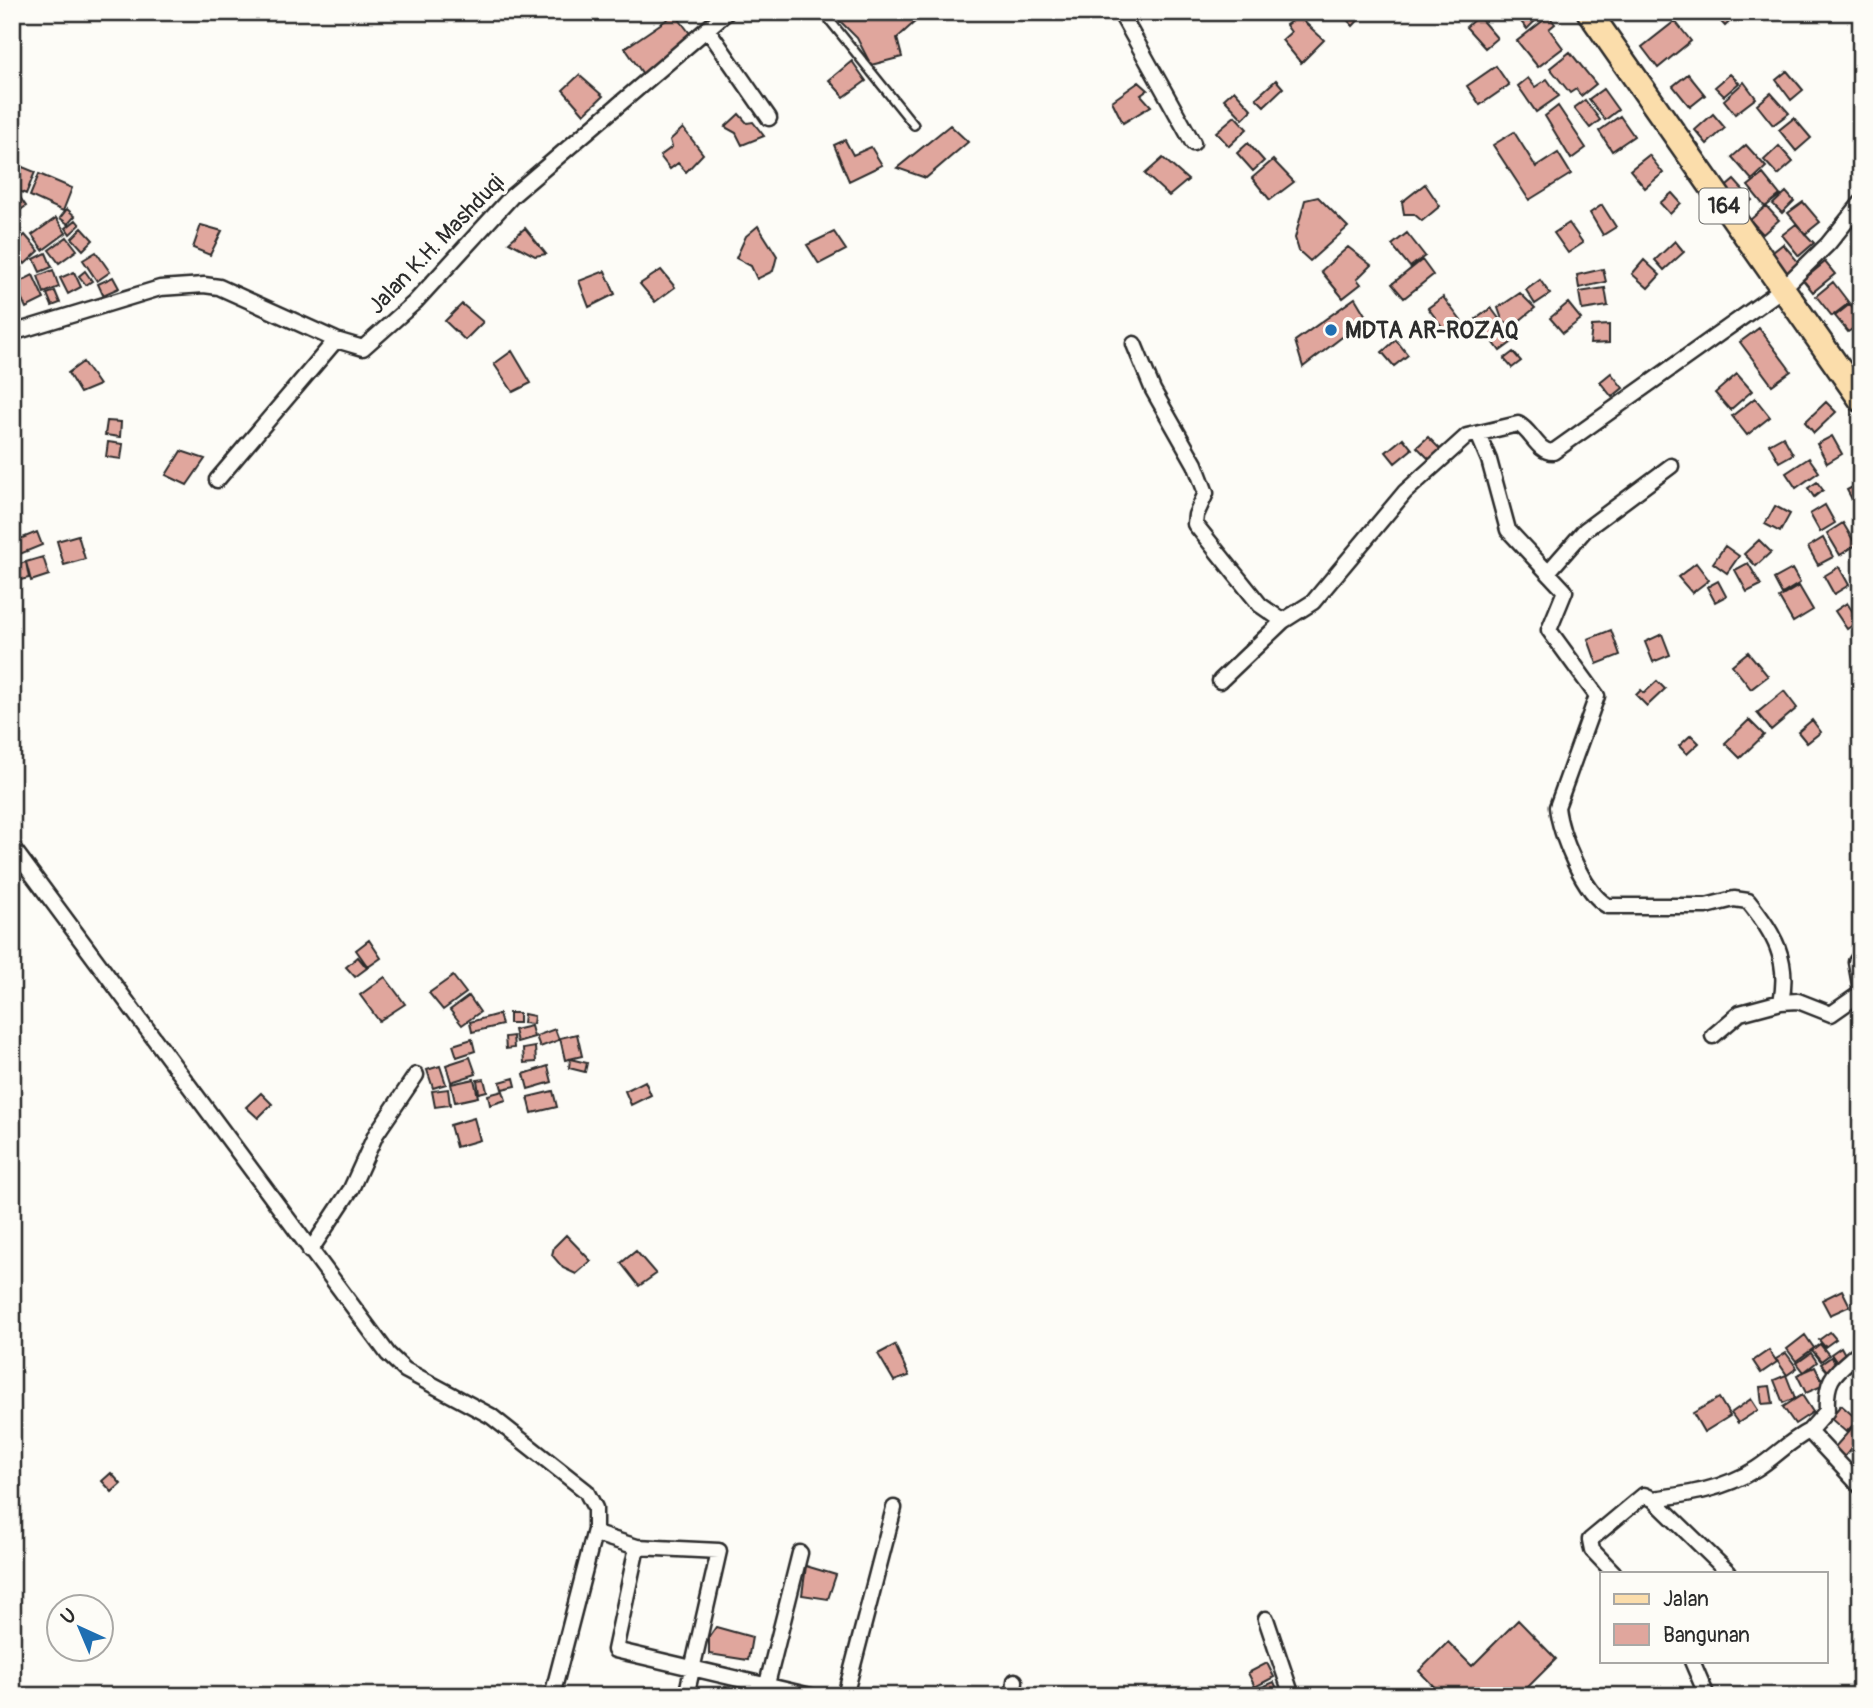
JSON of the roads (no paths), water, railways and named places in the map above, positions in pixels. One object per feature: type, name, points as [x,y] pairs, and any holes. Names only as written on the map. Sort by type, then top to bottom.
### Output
[{"type":"main road","name":"164","points":[[1589,12],[1861,400]]},
{"type":"street","name":"Jalan K.H. Mashduqi","points":[[12,333],[160,288],[204,285],[238,295],[335,340],[363,348],[384,332],[512,196],[727,12]]},
{"type":"street","points":[[1120,12],[1193,143]]},
{"type":"street","points":[[708,30],[769,118]]},
{"type":"street","points":[[1220,681],[1283,621],[1313,602],[1405,492],[1467,436],[1518,424],[1544,451],[1553,452],[1782,289],[1828,244],[1861,203]]},
{"type":"street","points":[[217,480],[335,340]]},
{"type":"street","points":[[1134,344],[1153,390],[1195,464],[1206,493],[1195,524],[1260,605],[1283,621]]},
{"type":"street","points":[[1478,434],[1489,460],[1508,530],[1565,591],[1549,630],[1598,698],[1557,807],[1559,824],[1573,858],[1598,899],[1608,906],[1706,906],[1734,899],[1748,901],[1772,931],[1786,978],[1781,1002]]},
{"type":"street","points":[[1549,571],[1585,530],[1671,466]]},
{"type":"street","points":[[12,847],[388,1354],[405,1370],[491,1416],[586,1491],[595,1508],[595,1530],[587,1552],[552,1696]]},
{"type":"street","points":[[1713,1036],[1740,1013],[1781,1002],[1798,1001],[1831,1014],[1861,992],[1856,962],[1861,955]]},
{"type":"street","points":[[310,1251],[339,1209],[376,1134],[416,1075]]},
{"type":"street","points":[[1653,1499],[1709,1491],[1755,1469],[1791,1441],[1809,1431],[1827,1411],[1825,1390],[1829,1382],[1861,1350]]},
{"type":"street","points":[[1809,1431],[1861,1487]]},
{"type":"street","points":[[1613,1572],[1592,1550],[1590,1540],[1644,1495],[1653,1499],[1728,1572]]},
{"type":"street","points":[[845,1696],[894,1508]]},
{"type":"street","points":[[595,1530],[600,1535],[637,1547],[719,1551],[686,1696]]},
{"type":"street","points":[[637,1547],[615,1650],[765,1691],[811,1696]]},
{"type":"street","points":[[765,1691],[800,1553]]},
{"type":"street","points":[[1266,1619],[1292,1696]]},
{"type":"street","points":[[1692,1662],[1707,1696]]},
{"type":"lane","points":[[823,12],[914,125]]},
{"type":"place","name":"MDTA AR-ROZAQ","points":[[1331,330]]}]
